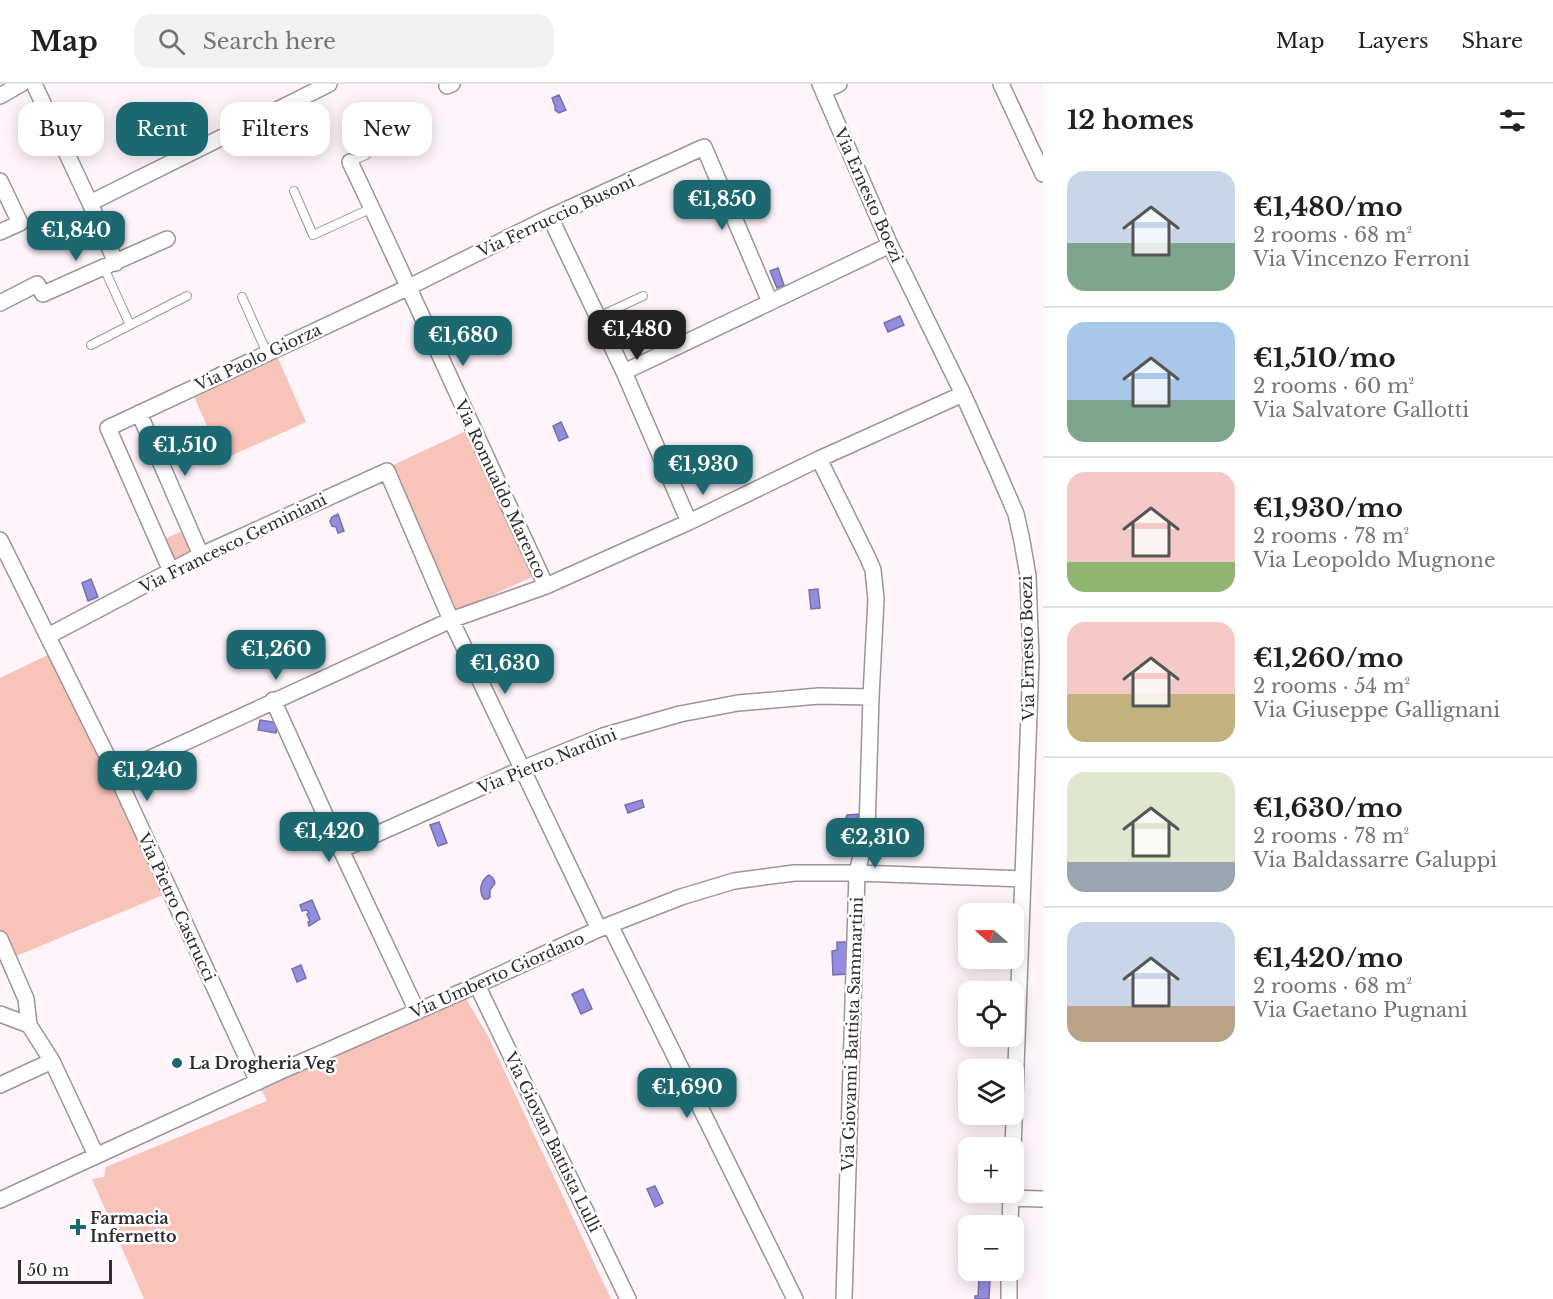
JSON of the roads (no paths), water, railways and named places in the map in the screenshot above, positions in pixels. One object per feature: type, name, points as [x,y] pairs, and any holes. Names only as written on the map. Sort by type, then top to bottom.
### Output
[{"type":"street","points":[[0,96],[21,84]]},
{"type":"street","points":[[34,84],[90,202],[110,265]]},
{"type":"street","points":[[90,202],[329,84]]},
{"type":"street","points":[[821,88],[839,84]]},
{"type":"street","points":[[1001,84],[1043,174]]},
{"type":"street","name":"Via Ernesto Boezi","points":[[821,88],[890,245],[963,394],[1016,514],[1028,576],[1037,660],[1023,879],[1013,1137]]},
{"type":"street","name":"Via Ferruccio Busoni","points":[[409,287],[550,217],[704,147],[770,302]]},
{"type":"street","name":"Via Romualdo Marenco","points":[[350,162],[546,586]]},
{"type":"street","points":[[0,181],[20,223],[0,232]]},
{"type":"street","points":[[550,217],[624,372],[689,522]]},
{"type":"street","points":[[0,303],[37,284],[43,294],[167,239]]},
{"type":"street","points":[[624,372],[890,245]]},
{"type":"street","name":"Via Paolo Giorza","points":[[171,571],[108,429],[409,287]]},
{"type":"street","points":[[116,774],[451,620],[546,586],[689,522],[819,459],[963,394]]},
{"type":"street","points":[[139,413],[201,555]]},
{"type":"street","name":"Via Giovanni Battista Sammartini","points":[[819,459],[863,545],[873,570],[876,598],[867,831],[857,873],[844,1299]]},
{"type":"street","name":"Via Francesco Geminiani","points":[[48,636],[201,555],[387,471],[451,620]]},
{"type":"street","name":"Via Pietro Castrucci","points":[[1,546],[116,774],[258,1082]]},
{"type":"street","points":[[451,620],[522,769],[795,1299]]},
{"type":"street","name":"Via Pietro Nardini","points":[[341,850],[522,769],[603,736],[680,714],[738,703],[819,696],[871,697]]},
{"type":"street","points":[[273,700],[417,1011]]},
{"type":"street","name":"Via Umberto Giordano","points":[[0,1200],[604,927],[681,897],[734,881],[794,873],[1023,879]]},
{"type":"street","points":[[0,939],[26,999],[30,1025],[52,1061],[96,1155]]},
{"type":"street","name":"Via Giovan Battista Lulli","points":[[477,986],[628,1299]]},
{"type":"street","points":[[0,1014],[30,1025]]},
{"type":"street","points":[[0,1085],[52,1061]]},
{"type":"street","points":[[1024,1197],[1043,1199]]},
{"type":"street","points":[[1009,1281],[1009,1299]]},
{"type":"lane","points":[[350,162],[364,156]]},
{"type":"lane","points":[[294,191],[314,235],[372,208]]},
{"type":"lane","points":[[110,265],[130,325]]},
{"type":"lane","points":[[91,345],[187,296]]},
{"type":"lane","points":[[598,317],[643,296]]},
{"type":"lane","points":[[242,297],[267,353]]},
{"type":"place","name":"La Drogheria Veg","points":[[177,1063]]},
{"type":"place","name":"Farmacia Infernetto","points":[[78,1227]]}]
